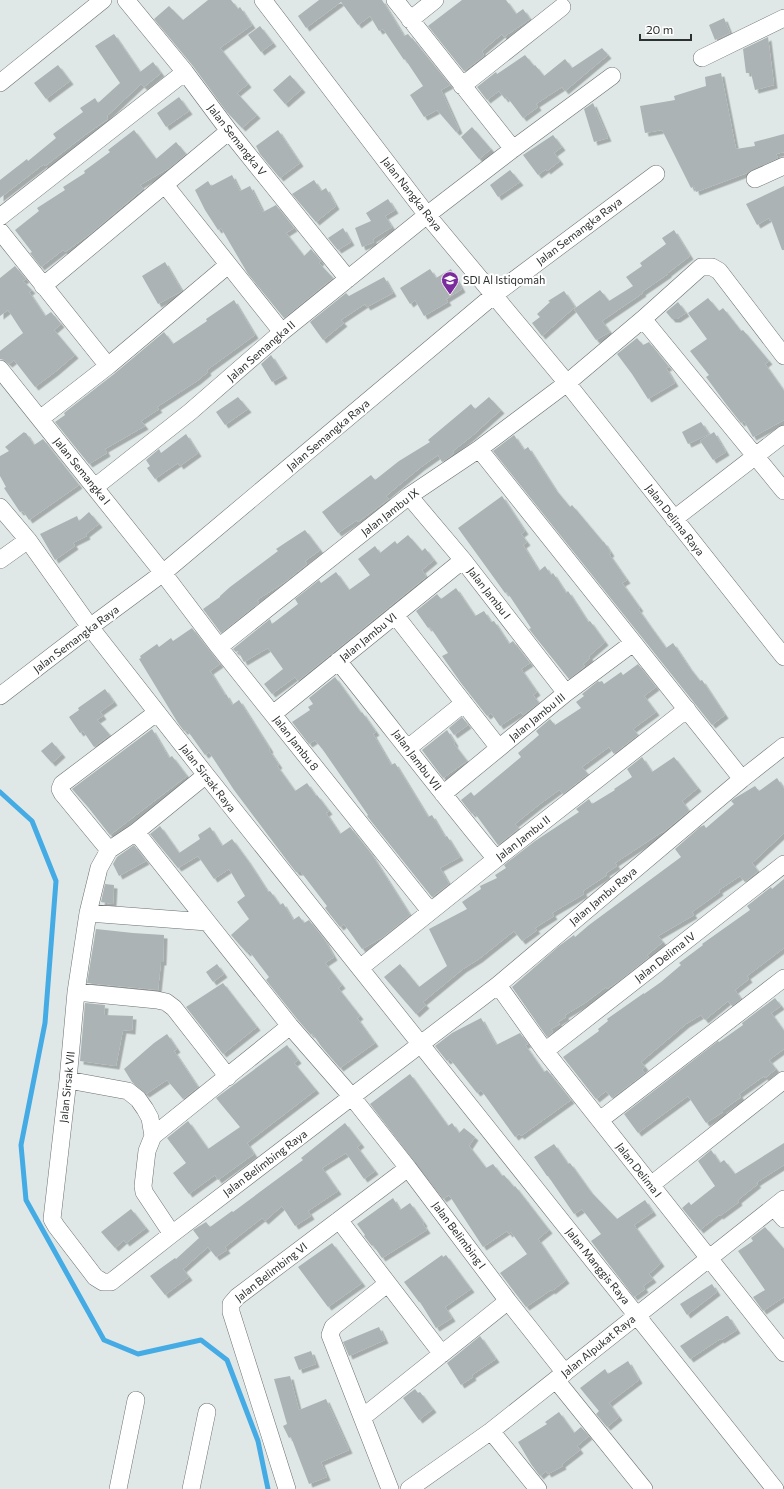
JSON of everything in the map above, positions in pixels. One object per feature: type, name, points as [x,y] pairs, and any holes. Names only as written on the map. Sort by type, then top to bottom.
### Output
[{"type":"street","points":[[0,83],[102,0]]},
{"type":"street","name":"Jalan Semangka V","points":[[126,0],[186,72],[229,131],[348,279]]},
{"type":"street","points":[[395,0],[513,149]]},
{"type":"street","points":[[410,20],[435,0]]},
{"type":"street","name":"Jalan Nangka Raya","points":[[270,3],[427,215],[567,383]]},
{"type":"street","points":[[462,86],[562,7]]},
{"type":"street","points":[[702,58],[784,18]]},
{"type":"street","points":[[0,217],[186,72]]},
{"type":"street","name":"Jalan Semangka II","points":[[95,487],[190,412],[282,332],[427,215],[612,76]]},
{"type":"street","points":[[43,286],[229,131]]},
{"type":"street","points":[[755,179],[784,166]]},
{"type":"street","name":"Jalan Semangka Raya","points":[[0,696],[163,573],[494,295],[656,174]]},
{"type":"street","points":[[165,185],[282,332]]},
{"type":"street","points":[[0,231],[108,366]]},
{"type":"street","points":[[40,419],[108,366],[228,265]]},
{"type":"street","name":"Jalan Jambu IX","points":[[219,647],[410,496],[479,449],[567,383],[643,319],[701,266],[712,266],[719,271],[784,356]]},
{"type":"street","points":[[643,319],[784,491]]},
{"type":"street","name":"Jalan Semangka I","points":[[0,369],[163,573]]},
{"type":"street","name":"Jalan Delima Raya","points":[[567,383],[784,656]]},
{"type":"street","points":[[674,519],[784,434]]},
{"type":"street","points":[[479,449],[742,779]]},
{"type":"street","name":"Jalan Jambu I","points":[[410,496],[463,560],[566,693]]},
{"type":"street","name":"Jalan Sirsak Raya","points":[[0,507],[28,540],[90,627],[156,713],[420,1045]]},
{"type":"street","points":[[0,560],[28,540]]},
{"type":"street","name":"Jalan Jambu VI","points":[[273,714],[463,560]]},
{"type":"street","name":"Jalan Jambu 8","points":[[163,573],[219,647],[430,912]]},
{"type":"street","points":[[395,615],[499,748]]},
{"type":"street","name":"Jalan Jambu III","points":[[443,794],[566,693],[633,643]]},
{"type":"street","name":"Jalan Jambu VII","points":[[338,661],[496,859]]},
{"type":"street","points":[[408,748],[464,703]]},
{"type":"street","name":"Jalan Jambu II","points":[[360,968],[687,709]]},
{"type":"street","points":[[156,713],[62,784],[60,789],[62,793],[109,850],[136,832],[206,775]]},
{"type":"street","name":"Jalan Jambu Raya","points":[[420,1045],[498,985],[742,779],[784,746]]},
{"type":"street","name":"Jalan Belimbing I","points":[[136,832],[290,1026],[352,1097],[408,1168],[644,1489]]},
{"type":"street","name":"Jalan Sirsak VII","points":[[109,850],[99,868],[88,913],[76,992],[68,1080],[52,1219],[95,1277],[104,1282],[112,1282]]},
{"type":"street","name":"Jalan Delima IV","points":[[545,1051],[784,864]]},
{"type":"street","points":[[88,913],[207,922]]},
{"type":"street","points":[[600,1120],[784,978]]},
{"type":"street","name":"Jalan Delima I","points":[[498,985],[545,1051],[784,1353]]},
{"type":"street","points":[[76,992],[166,1002],[174,1008],[228,1076]]},
{"type":"street","points":[[172,1234],[144,1192],[143,1186],[147,1151],[153,1136],[290,1026]]},
{"type":"street","name":"Jalan Belimbing Raya","points":[[112,1282],[172,1234],[420,1045]]},
{"type":"street","name":"Jalan Manggis Raya","points":[[420,1045],[775,1489]]},
{"type":"street","points":[[68,1080],[128,1090],[138,1099],[150,1118],[153,1136]]},
{"type":"street","points":[[651,1185],[784,1080]]},
{"type":"street","name":"Jalan Belimbing VI","points":[[287,1489],[231,1312],[231,1304],[237,1296],[408,1168]]},
{"type":"street","name":"Jalan Alpukat Raya","points":[[409,1489],[491,1431],[709,1258],[781,1208]]},
{"type":"street","points":[[339,1220],[442,1354]]},
{"type":"street","points":[[387,1284],[333,1327],[330,1334],[390,1489]]},
{"type":"street","points":[[363,1417],[508,1302]]},
{"type":"street","points":[[118,1489],[136,1400]]},
{"type":"street","points":[[191,1489],[207,1412]]},
{"type":"street","points":[[491,1431],[538,1489]]},
{"type":"building","points":[[208,0],[231,0],[238,9],[240,7],[252,25],[220,48],[248,84],[237,93],[257,115],[242,128],[226,111],[193,66],[154,19],[169,6],[183,20]]},
{"type":"building","points":[[319,0],[382,0],[404,36],[408,34],[412,38],[450,85],[441,90],[459,130],[456,132],[437,110],[424,117],[410,95],[423,86],[383,29],[379,31],[370,16],[358,25],[341,2],[306,28],[298,16]]},
{"type":"building","points":[[462,0],[506,0],[516,14],[523,9],[530,19],[504,37],[502,34],[482,51],[484,56],[464,71],[428,26]]},
{"type":"building","points":[[724,18],[730,33],[715,40],[709,25]]},
{"type":"building","points":[[260,26],[273,43],[261,52],[248,35]]},
{"type":"building","points":[[114,34],[140,72],[153,62],[161,73],[144,87],[141,84],[107,116],[108,119],[45,166],[44,164],[0,198],[0,180],[27,159],[28,161],[56,138],[53,134],[83,112],[80,108],[95,98],[98,103],[120,83],[95,46]]},
{"type":"building","points":[[768,37],[774,85],[755,90],[751,73],[746,73],[743,49]]},
{"type":"building","points":[[602,48],[608,55],[565,91],[562,87],[536,104],[538,107],[523,118],[507,97],[505,99],[499,91],[487,100],[477,87],[496,72],[497,74],[525,55],[544,76],[565,59],[572,68]]},
{"type":"building","points":[[58,65],[70,81],[46,99],[34,83]]},
{"type":"building","points":[[721,73],[736,149],[755,146],[754,142],[784,134],[784,152],[776,154],[778,158],[747,173],[696,192],[694,186],[691,188],[662,130],[645,133],[640,106],[675,100],[674,96],[706,86],[705,77]]},
{"type":"building","points":[[290,75],[302,89],[285,104],[273,90]]},
{"type":"building","points":[[179,97],[189,111],[166,127],[157,113]]},
{"type":"building","points":[[593,103],[608,138],[594,142],[584,109]]},
{"type":"building","points":[[472,127],[491,149],[479,159],[461,137]]},
{"type":"building","points":[[134,130],[156,159],[176,142],[186,154],[171,167],[140,185],[143,189],[90,234],[65,252],[63,250],[41,267],[30,253],[32,252],[15,230],[39,211],[37,208],[65,190],[63,187],[85,173],[84,171],[110,152],[108,150]]},
{"type":"building","points":[[278,130],[300,163],[280,178],[260,154],[256,146]]},
{"type":"building","points":[[553,135],[562,147],[554,153],[560,161],[547,171],[546,169],[538,175],[523,155]]},
{"type":"building","points":[[510,170],[520,182],[498,197],[490,185]]},
{"type":"building","points":[[232,175],[240,191],[250,186],[263,212],[276,205],[294,228],[286,233],[304,256],[311,249],[321,261],[319,263],[333,278],[284,318],[248,274],[221,228],[218,230],[205,210],[195,190],[208,181],[211,186]]},
{"type":"building","points":[[314,180],[321,191],[326,188],[336,206],[316,222],[292,194]]},
{"type":"building","points":[[784,186],[784,250],[782,250],[771,220],[770,221],[769,218],[757,225],[746,204]]},
{"type":"building","points":[[388,199],[395,210],[385,216],[392,227],[373,239],[374,242],[362,247],[355,228],[371,221],[366,213]]},
{"type":"building","points":[[343,228],[351,242],[338,250],[328,238]]},
{"type":"building","points":[[674,230],[690,256],[642,292],[643,293],[602,321],[610,332],[596,340],[574,309],[600,290],[609,301],[633,286],[626,277],[642,266],[640,263],[666,244],[662,238]]},
{"type":"building","points":[[165,262],[182,291],[158,304],[142,276]]},
{"type":"building","points":[[15,266],[26,279],[23,281],[32,290],[29,292],[45,316],[51,312],[61,324],[54,330],[75,355],[35,387],[14,360],[9,364],[0,359],[0,351],[23,333],[8,310],[0,316],[0,278]]},
{"type":"building","points":[[430,269],[436,278],[451,269],[462,289],[446,299],[448,302],[424,316],[415,300],[410,304],[400,288]]},
{"type":"building","points":[[384,277],[393,293],[367,307],[365,304],[341,320],[344,323],[323,340],[310,322],[346,293],[349,296]]},
{"type":"building","points":[[564,291],[575,307],[542,336],[532,323],[540,317],[537,314],[550,302],[548,301]]},
{"type":"building","points":[[708,298],[719,311],[723,308],[741,331],[743,330],[769,361],[765,364],[784,391],[784,420],[753,437],[744,421],[741,423],[706,377],[709,375],[690,351],[707,339],[688,313]]},
{"type":"building","points":[[234,300],[255,335],[207,370],[208,372],[197,381],[157,407],[159,409],[141,421],[145,426],[105,449],[107,453],[89,464],[55,422],[65,415],[64,413],[164,332],[173,344],[207,321],[206,319]]},
{"type":"building","points":[[678,302],[686,313],[677,319],[672,319],[666,312]]},
{"type":"building","points":[[637,338],[643,345],[649,342],[669,367],[666,368],[675,383],[648,399],[617,354]]},
{"type":"building","points":[[271,355],[284,375],[272,382],[261,364]]},
{"type":"building","points":[[238,397],[248,409],[225,425],[216,412]]},
{"type":"building","points":[[489,397],[501,410],[453,451],[454,453],[450,457],[442,462],[438,455],[386,496],[389,499],[358,522],[357,520],[338,533],[322,512],[371,475],[375,480],[399,461],[430,442],[428,440],[471,404],[475,409]]},
{"type":"building","points":[[701,422],[709,434],[688,444],[682,432]]},
{"type":"building","points":[[24,432],[34,445],[43,439],[79,485],[29,520],[23,511],[20,512],[4,488],[6,487],[0,476],[0,456],[9,451],[5,447]]},
{"type":"building","points":[[714,432],[726,452],[713,460],[700,441]]},
{"type":"building","points":[[186,434],[198,453],[180,466],[178,463],[155,479],[147,468],[150,466],[146,460],[159,449],[161,453]]},
{"type":"building","points":[[514,435],[524,450],[528,447],[555,489],[570,507],[572,505],[604,542],[611,553],[609,554],[627,580],[622,583],[640,608],[638,609],[666,648],[673,643],[689,667],[700,681],[702,680],[725,715],[712,725],[493,451]]},
{"type":"building","points":[[502,496],[525,531],[521,534],[527,542],[523,545],[539,571],[545,566],[551,575],[553,573],[566,593],[568,591],[588,622],[590,621],[605,642],[589,656],[590,658],[583,664],[585,666],[569,679],[529,629],[531,628],[507,592],[505,593],[458,528]]},
{"type":"building","points":[[89,512],[99,524],[86,534],[87,536],[73,543],[75,546],[55,560],[40,534],[77,516],[79,521]]},
{"type":"building","points":[[305,530],[320,550],[305,561],[307,564],[285,582],[257,600],[259,603],[221,633],[203,609],[278,551],[276,549]]},
{"type":"building","points":[[408,535],[422,551],[425,548],[434,560],[422,570],[426,577],[298,681],[295,677],[272,694],[264,684],[283,669],[268,648],[244,662],[238,651],[236,652],[233,649],[270,619],[272,624],[298,604],[295,599],[319,580],[321,583],[336,572],[349,590],[370,575],[358,559],[375,546],[380,553],[395,541],[397,544]]},
{"type":"building","points":[[456,588],[475,616],[484,611],[491,622],[494,621],[509,644],[513,641],[530,663],[521,669],[537,692],[533,695],[539,703],[523,715],[521,712],[500,726],[491,713],[487,716],[461,683],[442,656],[448,653],[430,627],[428,628],[416,611],[437,594],[441,599]]},
{"type":"building","points":[[192,628],[220,664],[210,671],[225,695],[226,694],[232,705],[239,700],[270,749],[269,750],[279,765],[277,766],[295,791],[307,783],[329,811],[326,813],[340,834],[350,827],[370,852],[410,915],[383,937],[362,949],[344,924],[340,927],[325,908],[327,906],[301,872],[296,872],[234,790],[209,752],[205,755],[187,730],[184,731],[178,723],[139,659],[141,658],[140,656],[157,644],[159,647],[171,638],[173,641]]},
{"type":"building","points":[[638,664],[656,687],[644,696],[656,712],[633,729],[638,735],[614,754],[609,747],[582,767],[588,774],[563,794],[559,790],[540,804],[515,824],[519,828],[498,845],[474,812],[472,814],[461,800],[471,792],[474,796],[521,757],[518,753],[539,735],[536,731],[550,719],[555,725],[581,708],[576,702],[584,696],[582,694],[598,681],[602,681],[604,684],[621,672],[623,675]]},
{"type":"building","points":[[335,677],[376,732],[373,734],[391,765],[395,763],[428,817],[432,815],[445,837],[447,836],[460,857],[440,868],[449,884],[432,897],[367,816],[368,815],[315,740],[309,744],[292,722],[310,710],[308,707],[313,704],[309,698]]},
{"type":"building","points":[[105,689],[114,702],[100,712],[103,716],[97,720],[110,735],[94,747],[83,731],[80,733],[69,717],[79,710],[78,708]]},
{"type":"building","points":[[462,717],[468,725],[454,735],[449,728]]},
{"type":"building","points":[[152,729],[169,758],[172,756],[187,776],[110,835],[72,789]]},
{"type":"building","points":[[447,730],[455,743],[454,744],[467,761],[443,778],[422,750]]},
{"type":"building","points":[[52,742],[62,754],[52,763],[41,751]]},
{"type":"building","points":[[642,757],[652,772],[674,757],[698,788],[682,801],[689,811],[662,833],[615,863],[617,866],[606,873],[607,875],[583,891],[584,894],[552,913],[554,916],[535,928],[537,930],[522,941],[514,931],[479,959],[463,969],[423,1002],[426,1005],[416,1014],[384,977],[400,964],[419,987],[447,966],[429,929],[467,909],[462,902],[481,889],[480,886],[497,878],[495,875],[506,868],[504,865],[535,841],[579,812],[576,809],[589,799],[592,804],[615,790],[614,789],[632,777],[627,769]]},
{"type":"building","points":[[777,778],[784,789],[784,833],[752,863],[758,871],[745,882],[740,876],[719,890],[720,892],[692,912],[694,915],[658,936],[663,942],[647,955],[649,957],[619,981],[607,989],[606,987],[585,1003],[565,1015],[566,1017],[558,1022],[560,1024],[551,1029],[553,1032],[547,1037],[512,987],[559,946],[574,935],[575,937],[681,857],[675,849],[700,827],[704,825],[706,828],[734,804],[731,801],[755,786],[759,791]]},
{"type":"building","points":[[160,826],[179,853],[200,839],[198,835],[210,827],[222,846],[232,839],[268,892],[270,891],[280,905],[283,903],[293,920],[299,916],[304,923],[309,920],[324,939],[334,957],[325,963],[342,985],[338,988],[360,1016],[357,1018],[375,1043],[340,1068],[312,1033],[311,1035],[298,1020],[266,980],[269,977],[249,951],[247,953],[231,935],[249,919],[237,902],[245,896],[229,869],[214,879],[198,856],[178,868],[150,834]]},
{"type":"building","points":[[134,845],[146,861],[119,876],[113,864],[117,857]]},
{"type":"building","points":[[784,879],[784,948],[747,976],[749,979],[735,990],[741,999],[732,1006],[728,1001],[705,1020],[701,1015],[686,1024],[641,1062],[645,1067],[642,1070],[645,1073],[612,1098],[606,1091],[596,1099],[563,1057],[599,1031],[598,1029],[608,1021],[607,1019],[661,982],[681,965],[679,963],[703,945],[702,944],[750,910],[747,906],[771,887],[772,889]]},
{"type":"building","points":[[105,884],[114,885],[113,904],[101,902]]},
{"type":"building","points":[[96,929],[164,935],[163,962],[161,962],[158,990],[87,983]]},
{"type":"building","points":[[217,964],[224,974],[213,982],[206,972]]},
{"type":"building","points":[[223,983],[257,1027],[223,1054],[186,1007]]},
{"type":"building","points":[[775,998],[781,1006],[771,1013],[784,1031],[784,1049],[769,1060],[776,1069],[765,1078],[764,1076],[739,1094],[741,1097],[723,1110],[723,1112],[706,1123],[688,1096],[638,1133],[624,1114],[718,1041],[719,1042],[743,1025],[742,1023]]},
{"type":"building","points":[[85,1003],[105,1005],[104,1015],[133,1016],[132,1031],[123,1030],[116,1066],[80,1061]]},
{"type":"building","points":[[481,1018],[496,1045],[520,1033],[528,1044],[525,1045],[544,1072],[547,1070],[571,1100],[521,1136],[519,1134],[515,1137],[481,1090],[477,1093],[450,1059],[447,1061],[435,1046],[452,1033]]},
{"type":"building","points":[[167,1034],[177,1049],[174,1051],[198,1087],[183,1099],[167,1080],[146,1094],[132,1082],[124,1069],[154,1043]]},
{"type":"building","points":[[287,1045],[298,1060],[294,1063],[316,1090],[247,1143],[254,1154],[218,1180],[215,1175],[189,1194],[173,1173],[186,1163],[167,1138],[188,1121],[208,1149],[240,1127],[216,1098]]},
{"type":"building","points":[[410,1074],[448,1126],[452,1123],[459,1133],[464,1128],[475,1137],[469,1146],[486,1168],[493,1164],[502,1176],[504,1175],[514,1187],[515,1186],[549,1230],[538,1239],[566,1280],[552,1291],[551,1290],[526,1307],[500,1273],[527,1254],[511,1232],[509,1234],[507,1231],[483,1247],[449,1195],[443,1199],[370,1104]]},
{"type":"building","points":[[345,1123],[361,1144],[357,1147],[375,1171],[364,1179],[346,1153],[322,1168],[338,1191],[308,1211],[311,1216],[295,1226],[282,1206],[265,1221],[262,1218],[225,1247],[227,1250],[216,1257],[208,1247],[183,1269],[189,1277],[165,1295],[150,1276],[175,1258],[176,1259],[199,1238],[193,1230],[206,1222],[210,1227],[232,1211],[233,1212],[303,1160],[301,1158]]},
{"type":"building","points":[[784,1143],[784,1165],[756,1183],[758,1184],[738,1200],[739,1202],[700,1230],[682,1208],[689,1202],[691,1205],[715,1186],[698,1161],[711,1150],[720,1163],[724,1160],[735,1174]]},
{"type":"building","points":[[554,1144],[590,1191],[617,1219],[645,1200],[653,1212],[634,1225],[661,1263],[649,1274],[653,1279],[643,1286],[645,1289],[634,1297],[591,1241],[601,1234],[582,1209],[574,1214],[534,1157]]},
{"type":"building","points":[[393,1198],[400,1210],[410,1203],[427,1230],[382,1258],[373,1245],[372,1246],[364,1236],[365,1235],[357,1224]]},
{"type":"building","points":[[131,1209],[146,1228],[126,1243],[124,1240],[115,1248],[101,1232]]},
{"type":"building","points":[[765,1227],[784,1249],[784,1297],[763,1311],[753,1297],[765,1290],[738,1251],[753,1241],[751,1238]]},
{"type":"building","points":[[332,1243],[362,1283],[328,1307],[298,1267]]},
{"type":"building","points":[[442,1255],[443,1257],[446,1255],[471,1289],[445,1307],[452,1318],[436,1328],[420,1302],[404,1282]]},
{"type":"building","points":[[712,1284],[717,1292],[687,1315],[680,1304]]},
{"type":"building","points":[[728,1316],[737,1330],[721,1340],[720,1339],[690,1359],[680,1346]]},
{"type":"building","points":[[379,1327],[385,1340],[349,1356],[343,1342]]},
{"type":"building","points":[[480,1336],[496,1359],[472,1375],[473,1377],[461,1385],[447,1363]]},
{"type":"building","points":[[311,1351],[316,1364],[299,1370],[294,1357]]},
{"type":"building","points":[[628,1361],[639,1380],[609,1403],[619,1417],[607,1427],[596,1414],[599,1411],[580,1388],[605,1369],[608,1374]]},
{"type":"building","points":[[290,1376],[299,1410],[326,1399],[349,1450],[321,1462],[327,1477],[309,1484],[291,1437],[289,1438],[283,1426],[287,1424],[274,1379]]},
{"type":"building","points":[[415,1389],[418,1393],[420,1392],[433,1409],[419,1420],[403,1398]]},
{"type":"building","points":[[559,1412],[574,1433],[581,1427],[589,1436],[577,1446],[580,1450],[562,1464],[563,1466],[548,1474],[546,1471],[540,1476],[518,1442],[547,1424],[545,1422]]},
{"type":"waterway","points":[[0,792],[32,821],[56,881],[45,1023],[21,1145],[26,1200],[104,1340],[138,1354],[201,1340],[227,1360],[258,1441],[268,1489]]},
{"type":"place","name":"SDI Al Istiqomah","points":[[450,295]]}]
